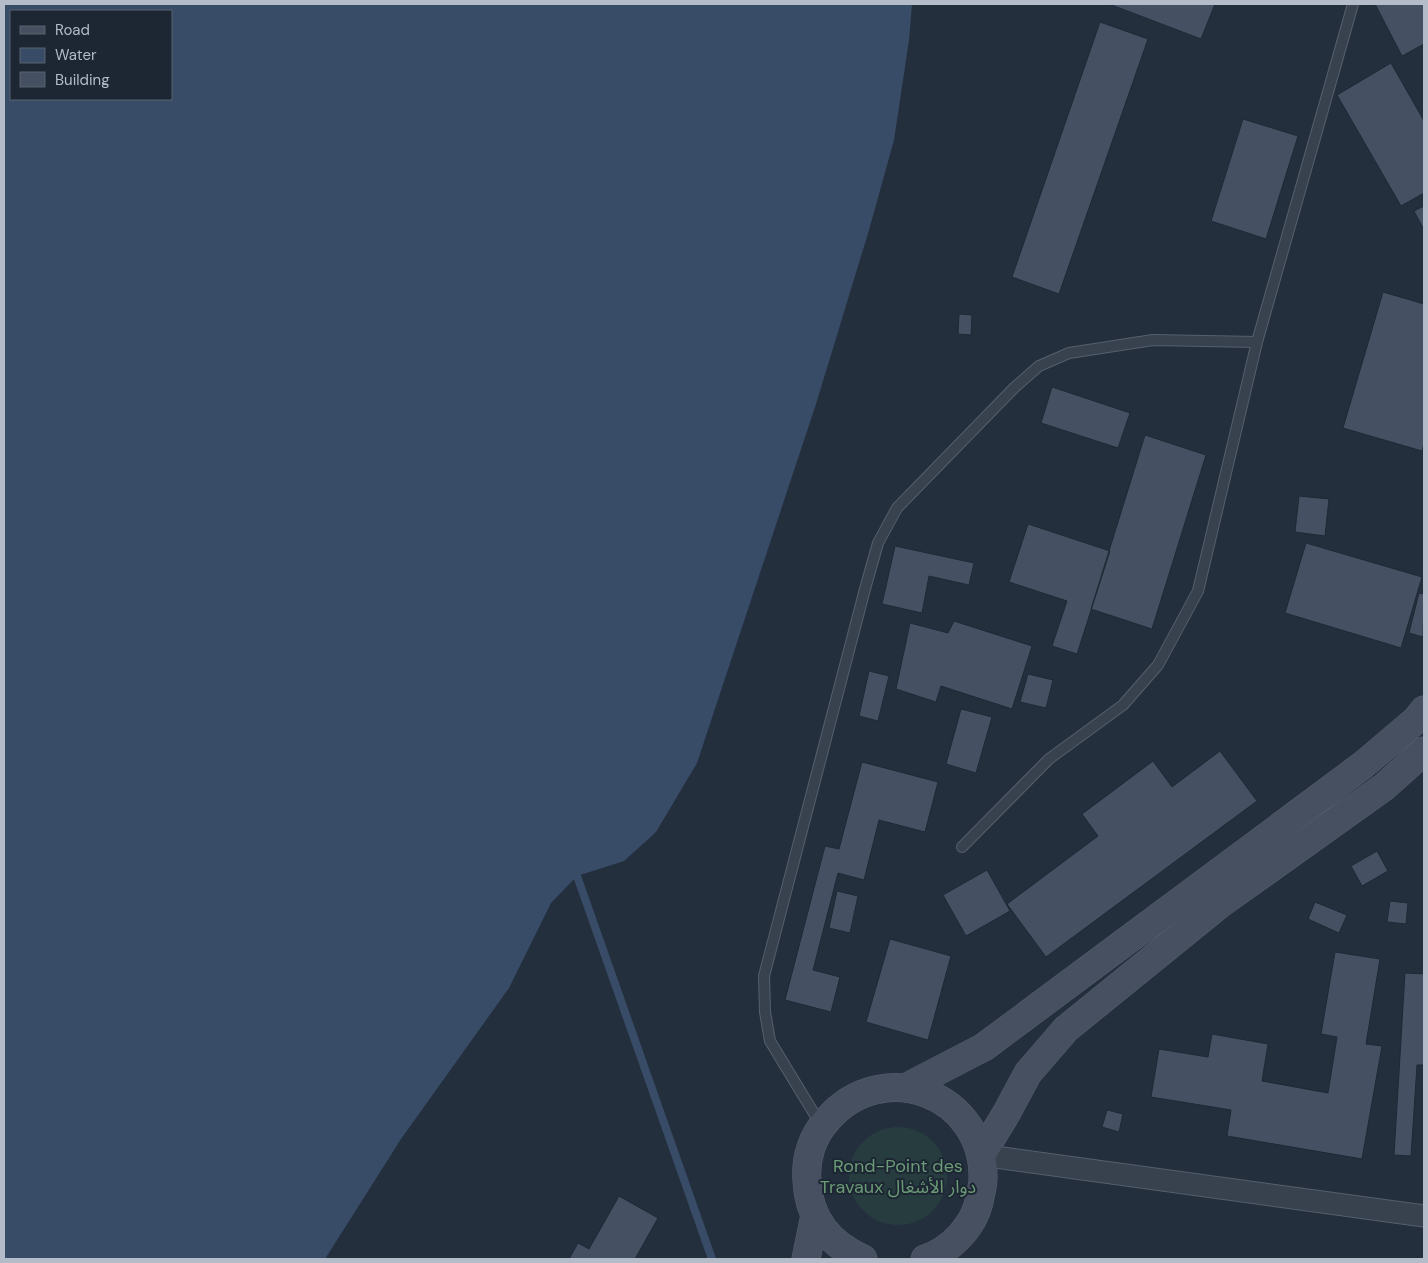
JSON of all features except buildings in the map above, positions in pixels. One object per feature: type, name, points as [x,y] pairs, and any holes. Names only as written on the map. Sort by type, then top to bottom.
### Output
[{"type":"main road","points":[[907,1087],[984,1047],[1363,765],[1416,720],[1424,710]]},
{"type":"main road","points":[[981,1155],[1028,1073],[1066,1030],[1220,904],[1384,787],[1424,751]]},
{"type":"main road","points":[[864,1259],[846,1251],[828,1235],[815,1215],[808,1193],[806,1169],[811,1146],[821,1126],[838,1107],[859,1094],[883,1087],[907,1087],[940,1099],[966,1123],[975,1138],[981,1155],[984,1179],[979,1204],[968,1226],[953,1243],[934,1256],[925,1259]]},
{"type":"main road","points":[[806,1259],[815,1215]]},
{"type":"street","points":[[981,1155],[1424,1216]]},
{"type":"lane","points":[[962,847],[1049,758],[1123,705],[1158,665],[1198,592],[1258,342],[1353,4]]},
{"type":"lane","points":[[821,1126],[770,1041],[764,1012],[764,976],[878,543],[897,508],[1015,386],[1039,366],[1069,353],[1153,340],[1258,342]]},
{"type":"green space","name":"Rond-Point des Travaux دوار الأشغال","points":[[898,1127],[917,1131],[932,1142],[943,1157],[947,1176],[943,1195],[932,1210],[917,1221],[898,1225],[879,1221],[864,1210],[853,1195],[849,1176],[853,1157],[864,1142],[879,1131]]},
{"type":"water","points":[[4,4],[912,4],[909,40],[894,140],[869,230],[816,404],[697,763],[656,832],[624,861],[577,876],[551,903],[509,988],[401,1139],[325,1259],[4,1259]]},
{"type":"waterway","points":[[577,876],[712,1259]]}]
